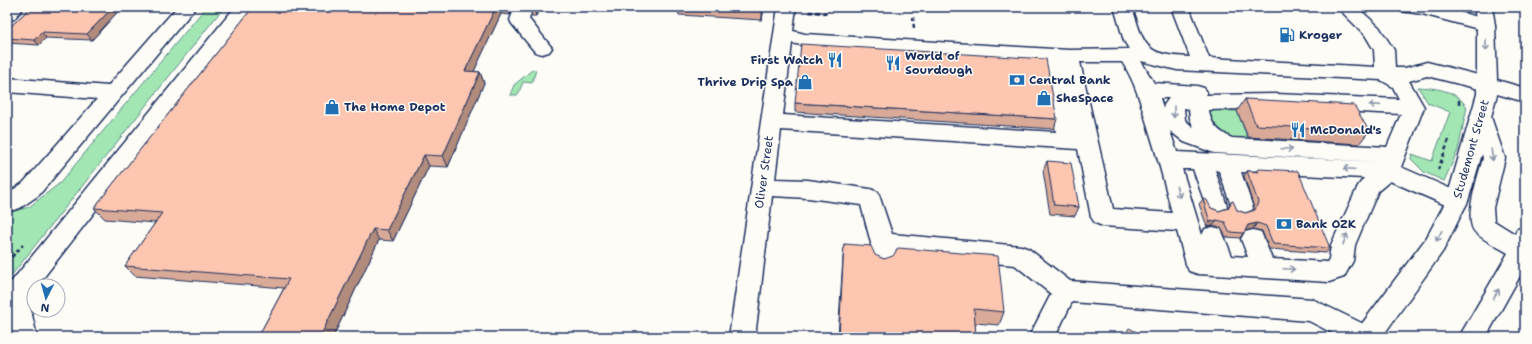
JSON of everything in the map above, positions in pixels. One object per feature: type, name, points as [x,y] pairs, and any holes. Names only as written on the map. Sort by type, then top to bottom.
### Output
[{"type":"main road","points":[[7,15],[15,7]]},
{"type":"main road","points":[[7,203],[12,202],[31,189],[187,7]]},
{"type":"main road","points":[[24,337],[15,295],[245,7]]},
{"type":"main road","points":[[524,7],[519,20],[542,48]]},
{"type":"main road","name":"Oliver Street","points":[[742,337],[787,7]]},
{"type":"main road","points":[[1123,7],[1135,44],[1135,55],[1146,90],[1205,159],[1223,206],[1205,159]]},
{"type":"main road","points":[[1180,7],[1202,64]]},
{"type":"main road","points":[[1346,7],[1372,31],[1384,50],[1385,74]]},
{"type":"main road","points":[[1406,7],[1485,16]]},
{"type":"main road","name":"Studemont Street","points":[[1366,337],[1435,244],[1457,201],[1487,94],[1485,16]]},
{"type":"main road","points":[[783,35],[805,40],[1060,55],[1135,55],[1156,60],[1202,64],[1385,74],[1405,75],[1427,69],[1525,95]]},
{"type":"main road","points":[[1060,55],[1078,142],[1103,217],[1187,223]]},
{"type":"main road","points":[[1385,74],[1400,82],[1414,107]]},
{"type":"main road","points":[[7,86],[114,93]]},
{"type":"main road","points":[[1146,90],[1237,95],[1274,101]]},
{"type":"main road","points":[[1179,101],[1222,103],[1274,101],[1414,107],[1392,163],[1369,186],[1344,241],[1341,261],[1335,270],[1329,272],[1198,264],[1187,223],[1205,159],[1214,144],[1200,141],[1187,134],[1176,124],[1172,111],[1174,105],[1179,101]]},
{"type":"main road","points":[[1472,337],[1524,246],[1483,226],[1482,208],[1494,158],[1481,118]]},
{"type":"main road","points":[[771,122],[1078,142]]},
{"type":"main road","points":[[1205,159],[1392,163],[1457,201]]},
{"type":"main road","points":[[762,187],[808,189],[870,198],[882,252],[1022,256],[1065,291],[1312,310],[1366,337]]},
{"type":"main road","points":[[1244,267],[1233,237],[1244,267]]},
{"type":"main road","points":[[1042,337],[1065,291]]},
{"type":"path","points":[[1522,329],[1525,332]]},
{"type":"green space","points":[[206,7],[224,7],[7,281],[7,213],[29,207],[60,183]]},
{"type":"green space","points":[[532,70],[536,70],[532,83],[523,82],[518,95],[510,95],[514,85]]},
{"type":"green space","points":[[1418,87],[1439,89],[1451,93],[1462,101],[1467,107],[1458,150],[1444,181],[1424,172],[1411,159],[1412,154],[1432,161],[1450,112],[1428,103]]},
{"type":"green space","points":[[1208,110],[1237,111],[1249,142],[1231,141],[1211,126]]},
{"type":"building","points":[[31,7],[113,7],[87,34],[42,32],[34,40],[7,38],[7,30]]},
{"type":"building","name":"The Home Depot","points":[[253,7],[496,7],[465,71],[480,72],[443,156],[424,155],[387,230],[373,229],[320,337],[258,337],[289,279],[125,266],[162,213],[94,208]]},
{"type":"building","points":[[702,7],[762,7],[762,11]]},
{"type":"building","points":[[801,44],[1046,59],[1057,119],[795,103]]},
{"type":"building","points":[[1245,99],[1354,105],[1369,131],[1256,125]]},
{"type":"building","points":[[1047,161],[1071,163],[1079,207],[1054,205]]},
{"type":"building","name":"Bank OZK","points":[[1258,169],[1298,171],[1330,248],[1273,244],[1266,226],[1257,223],[1248,225],[1244,233],[1229,232],[1225,222],[1217,220],[1210,222],[1203,199],[1207,200],[1211,208],[1219,211],[1228,208],[1232,201],[1237,210],[1245,213],[1255,210],[1258,202],[1247,171],[1259,172]]},
{"type":"building","points":[[844,244],[871,246],[875,255],[884,259],[893,256],[898,248],[998,256],[1004,312],[974,309],[976,337],[839,337]]},
{"type":"building","points":[[1129,328],[1146,337],[1124,337]]},
{"type":"place","name":"Kroger","points":[[1287,35]]},
{"type":"place","name":"First Watch","points":[[835,60]]},
{"type":"place","name":"World of Sourdough","points":[[893,63]]},
{"type":"place","name":"Central Bank","points":[[1017,80]]},
{"type":"place","name":"Thrive Drip Spa","points":[[805,82]]},
{"type":"place","name":"SheSpace","points":[[1044,98]]},
{"type":"place","name":"The Home Depot","points":[[332,107]]},
{"type":"place","name":"McDonald's","points":[[1298,130]]},
{"type":"place","name":"Bank OZK","points":[[1284,224]]}]
